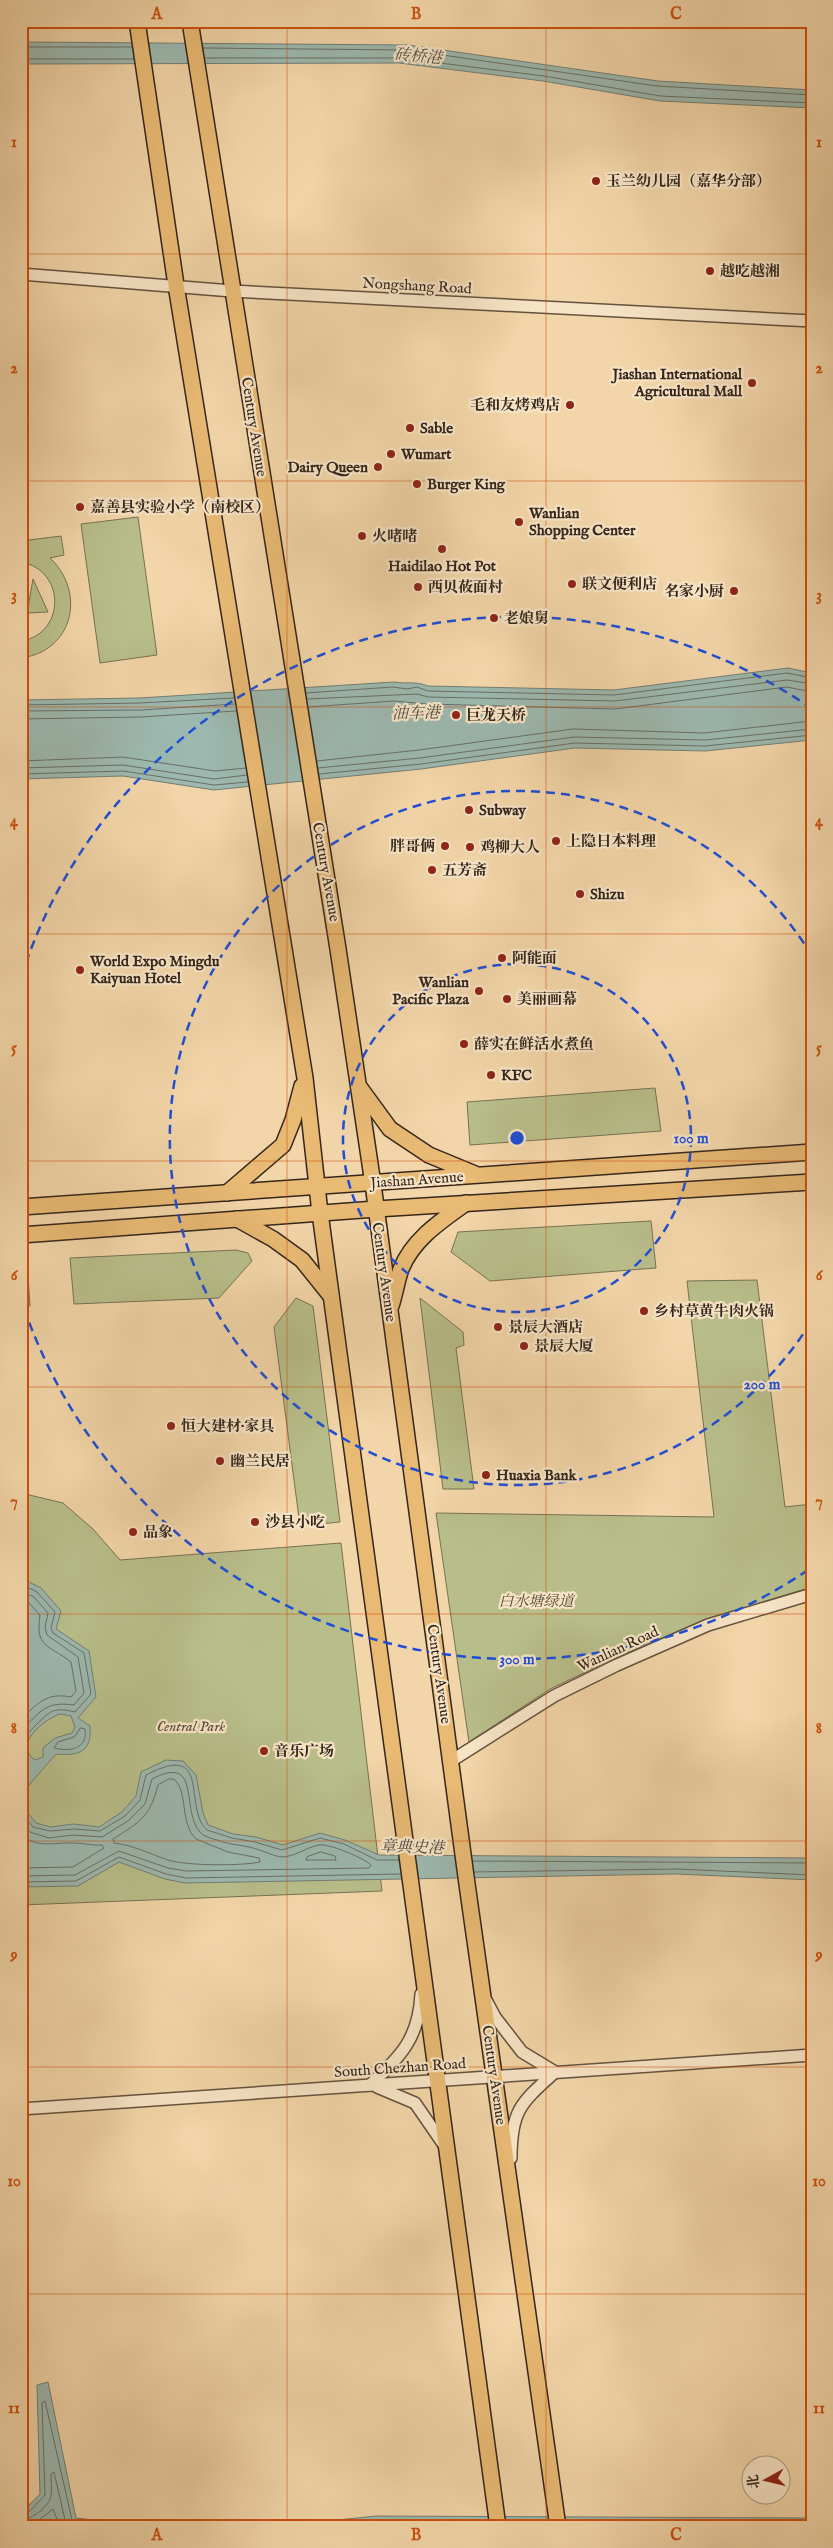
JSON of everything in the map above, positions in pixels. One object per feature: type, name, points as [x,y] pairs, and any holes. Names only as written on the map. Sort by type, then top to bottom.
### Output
[{"type":"main road","points":[[137,21],[176,285],[305,1078],[319,1186],[320,1213],[498,2527]]},
{"type":"main road","name":"Century Avenue","points":[[190,21],[338,949],[373,1184],[482,1994],[557,2520]]},
{"type":"main road","points":[[227,1193],[283,1145],[294,1120],[305,1078]]},
{"type":"main road","points":[[358,1086],[390,1129],[429,1155],[478,1176]]},
{"type":"main road","name":"Jiashan Avenue","points":[[21,1207],[812,1152]]},
{"type":"main road","name":"Jiashan Avenue","points":[[21,1235],[376,1209],[812,1182]]},
{"type":"main road","points":[[390,1312],[402,1268],[413,1248],[438,1223],[466,1203]]},
{"type":"main road","points":[[237,1220],[273,1239],[302,1260],[332,1297]]},
{"type":"street","name":"Nongshang Road","points":[[21,274],[232,291],[812,321]]},
{"type":"street","name":"Wanlian Road","points":[[451,1761],[554,1696],[617,1665],[708,1625],[812,1594]]},
{"type":"street","points":[[370,2085],[404,2053],[414,2032],[420,2010],[422,1958]]},
{"type":"street","points":[[482,1994],[495,2017],[522,2052],[555,2072],[530,2095],[514,2119],[511,2133],[511,2196]]},
{"type":"street","name":"South Chezhan Road","points":[[21,2109],[812,2055]]},
{"type":"street","points":[[370,2085],[390,2091],[415,2103],[447,2151]]},
{"type":"green space","points":[[138,517],[157,655],[100,663],[81,524]]},
{"type":"green space","points":[[61,536],[64,555],[50,558],[61,572],[68,587],[71,603],[69,618],[63,632],[53,644],[39,653],[21,658],[21,641],[36,636],[46,627],[53,615],[55,602],[53,589],[46,577],[36,567],[21,562],[21,541]]},
{"type":"green space","points":[[33,579],[48,612],[27,613]]},
{"type":"green space","points":[[655,1088],[661,1131],[470,1145],[467,1102]]},
{"type":"green space","points":[[651,1221],[656,1268],[490,1281],[451,1252],[458,1232]]},
{"type":"green space","points":[[236,1250],[248,1253],[252,1261],[219,1298],[74,1304],[70,1258]]},
{"type":"green space","points":[[27,1260],[30,1306],[21,1306],[21,1261]]},
{"type":"green space","name":"白水塘绿道","points":[[757,1280],[785,1507],[812,1504],[812,1587],[705,1620],[615,1658],[550,1689],[469,1742],[436,1513],[714,1517],[687,1281]]},
{"type":"green space","points":[[296,1298],[313,1306],[340,1522],[300,1526],[274,1327]]},
{"type":"green space","points":[[420,1298],[463,1332],[464,1345],[456,1348],[474,1489],[443,1489]]},
{"type":"green space","name":"Central Park","points":[[21,1493],[63,1503],[93,1529],[120,1560],[341,1543],[382,1891],[21,1905]]},
{"type":"water","name":"砖桥港","points":[[21,27],[26,42],[408,45],[658,81],[812,90],[812,108],[660,101],[543,81],[399,63],[21,64]]},
{"type":"water","name":"油车港","points":[[788,668],[812,673],[812,740],[705,751],[575,748],[421,769],[214,790],[123,776],[21,779],[21,700],[140,698],[394,682],[428,686],[614,690]]},
{"type":"water","points":[[21,1578],[41,1588],[61,1611],[56,1629],[89,1651],[96,1697],[78,1718],[90,1726],[89,1742],[86,1747],[77,1753],[56,1754],[23,1792],[23,1807],[36,1823],[51,1827],[73,1824],[99,1827],[122,1812],[136,1796],[141,1772],[166,1760],[183,1761],[196,1775],[203,1813],[208,1825],[233,1834],[256,1837],[283,1845],[320,1833],[345,1840],[379,1855],[812,1858],[812,1880],[676,1874],[185,1883],[165,1879],[119,1862],[78,1886],[21,1887]],"holes":[[[60,1714],[71,1716],[75,1727],[72,1733],[55,1738],[43,1748],[43,1757],[35,1760],[29,1754],[27,1747],[33,1733],[47,1721]]]},
{"type":"water","points":[[48,2382],[76,2518],[154,2527],[21,2527],[21,2509],[25,2509],[40,2494],[37,2385]]},
{"type":"water","points":[[376,2516],[812,2518],[812,2527],[269,2527]]},
{"type":"place","name":"玉兰幼儿园（嘉华分部）","points":[[596,181]]},
{"type":"place","name":"越吃越湘","points":[[710,271]]},
{"type":"place","name":"Jiashan International Agricultural Mall","points":[[752,383]]},
{"type":"place","name":"毛和友烤鸡店","points":[[570,405]]},
{"type":"place","name":"Sable","points":[[410,428]]},
{"type":"place","name":"Wumart","points":[[391,454]]},
{"type":"place","name":"Dairy Queen","points":[[378,467]]},
{"type":"place","name":"Burger King","points":[[417,484]]},
{"type":"place","name":"嘉善县实验小学（南校区）","points":[[80,507]]},
{"type":"place","name":"Wanlian Shopping Center","points":[[519,522]]},
{"type":"place","name":"火啫啫","points":[[362,536]]},
{"type":"place","name":"Haidilao Hot Pot","points":[[442,549]]},
{"type":"place","name":"联文便利店","points":[[572,584]]},
{"type":"place","name":"西贝莜面村","points":[[418,587]]},
{"type":"place","name":"名家小厨","points":[[734,591]]},
{"type":"place","name":"老娘舅","points":[[494,618]]},
{"type":"place","name":"巨龙天桥","points":[[456,715]]},
{"type":"place","name":"Subway","points":[[469,810]]},
{"type":"place","name":"上隐日本料理","points":[[556,841]]},
{"type":"place","name":"胖哥俩","points":[[445,846]]},
{"type":"place","name":"鸡柳大人","points":[[470,847]]},
{"type":"place","name":"五芳斋","points":[[432,870]]},
{"type":"place","name":"Shizu","points":[[580,894]]},
{"type":"place","name":"阿能面","points":[[502,958]]},
{"type":"place","name":"World Expo Mingdu Kaiyuan Hotel","points":[[80,970]]},
{"type":"place","name":"Wanlian Pacific Plaza","points":[[479,991]]},
{"type":"place","name":"美丽画幕","points":[[507,999]]},
{"type":"place","name":"薛实在鲜活水煮鱼","points":[[464,1044]]},
{"type":"place","name":"KFC","points":[[491,1075]]},
{"type":"place","name":"乡村草黄牛肉火锅","points":[[644,1311]]},
{"type":"place","name":"景辰大酒店","points":[[498,1327]]},
{"type":"place","name":"景辰大厦","points":[[524,1346]]},
{"type":"place","name":"恒大建材·家具","points":[[171,1426]]},
{"type":"place","name":"幽兰民居","points":[[220,1461]]},
{"type":"place","name":"Huaxia Bank","points":[[486,1475]]},
{"type":"place","name":"沙县小吃","points":[[255,1522]]},
{"type":"place","name":"品象","points":[[133,1532]]},
{"type":"place","name":"音乐广场","points":[[264,1751]]},
{"type":"water label","name":"章典史港","points":[[412,1848]]}]
